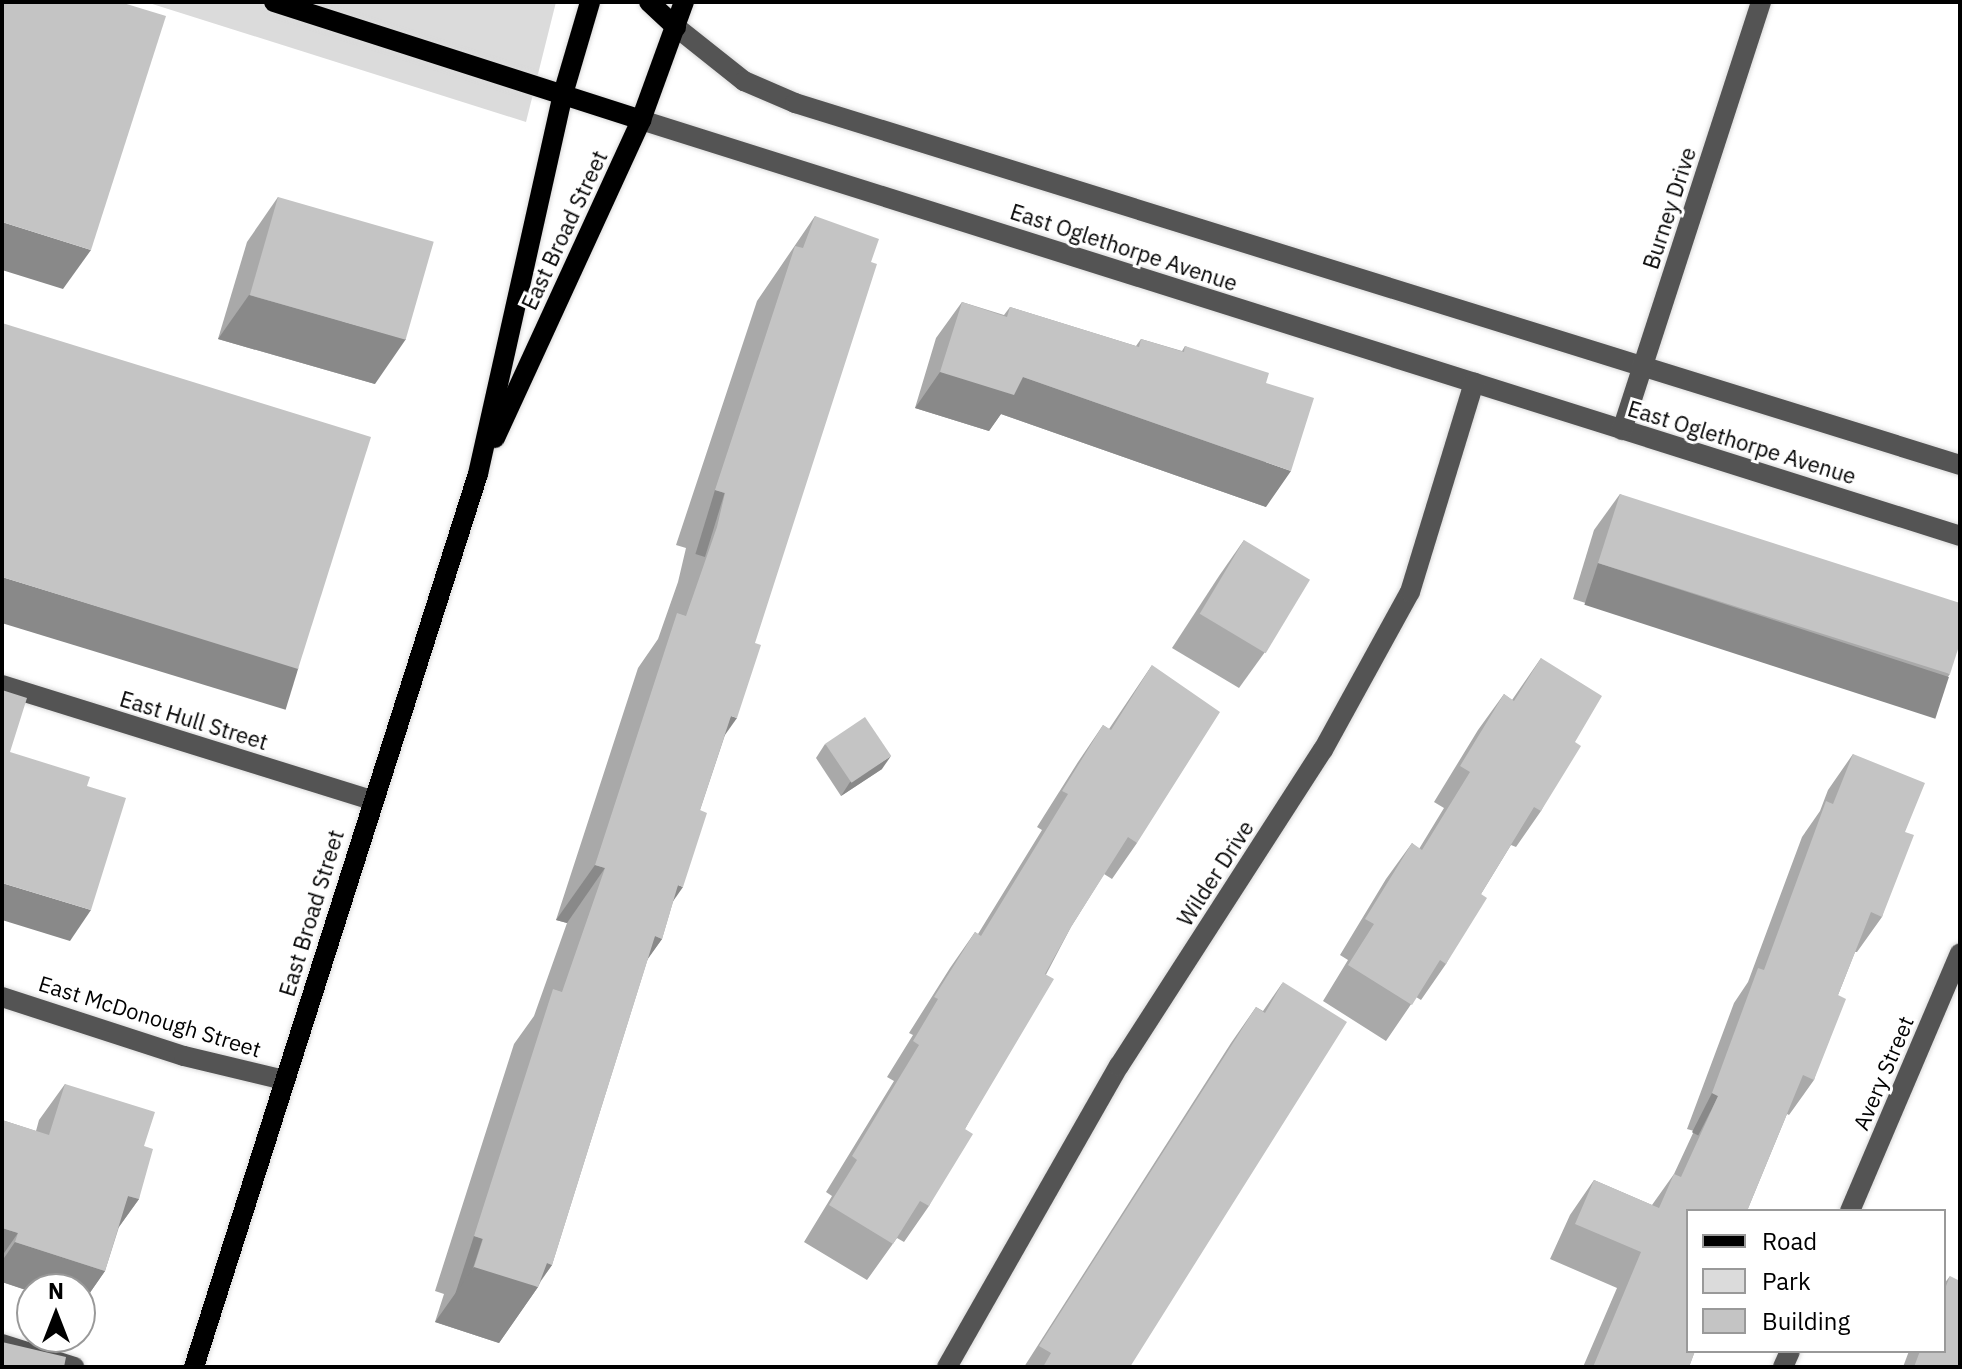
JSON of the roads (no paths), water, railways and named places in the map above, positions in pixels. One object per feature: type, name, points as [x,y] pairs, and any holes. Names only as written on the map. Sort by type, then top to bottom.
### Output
[{"type":"main road","name":"East Oglethorpe Avenue","points":[[274,2],[641,120]]},
{"type":"main road","name":"East Broad Street","points":[[194,1367],[478,474],[563,94],[590,2]]},
{"type":"main road","name":"East Oglethorpe Avenue","points":[[649,2],[676,27]]},
{"type":"main road","name":"East Broad Street","points":[[478,474],[641,120],[684,2]]},
{"type":"street","name":"Burney Drive","points":[[1622,430],[1761,2]]},
{"type":"street","name":"East Oglethorpe Avenue","points":[[676,27],[744,81],[795,103],[1960,465]]},
{"type":"street","name":"East Oglethorpe Avenue","points":[[641,120],[1960,536]]},
{"type":"street","name":"Wilder Drive","points":[[947,1367],[1119,1066],[1323,750],[1410,592],[1474,383]]},
{"type":"street","name":"East Hull Street","points":[[2,685],[372,800]]},
{"type":"street","name":"Avery Street","points":[[1851,1209],[1960,953]]},
{"type":"street","name":"East McDonough Street","points":[[2,997],[184,1056],[284,1080]]},
{"type":"street","points":[[2,1344],[74,1367]]}]
